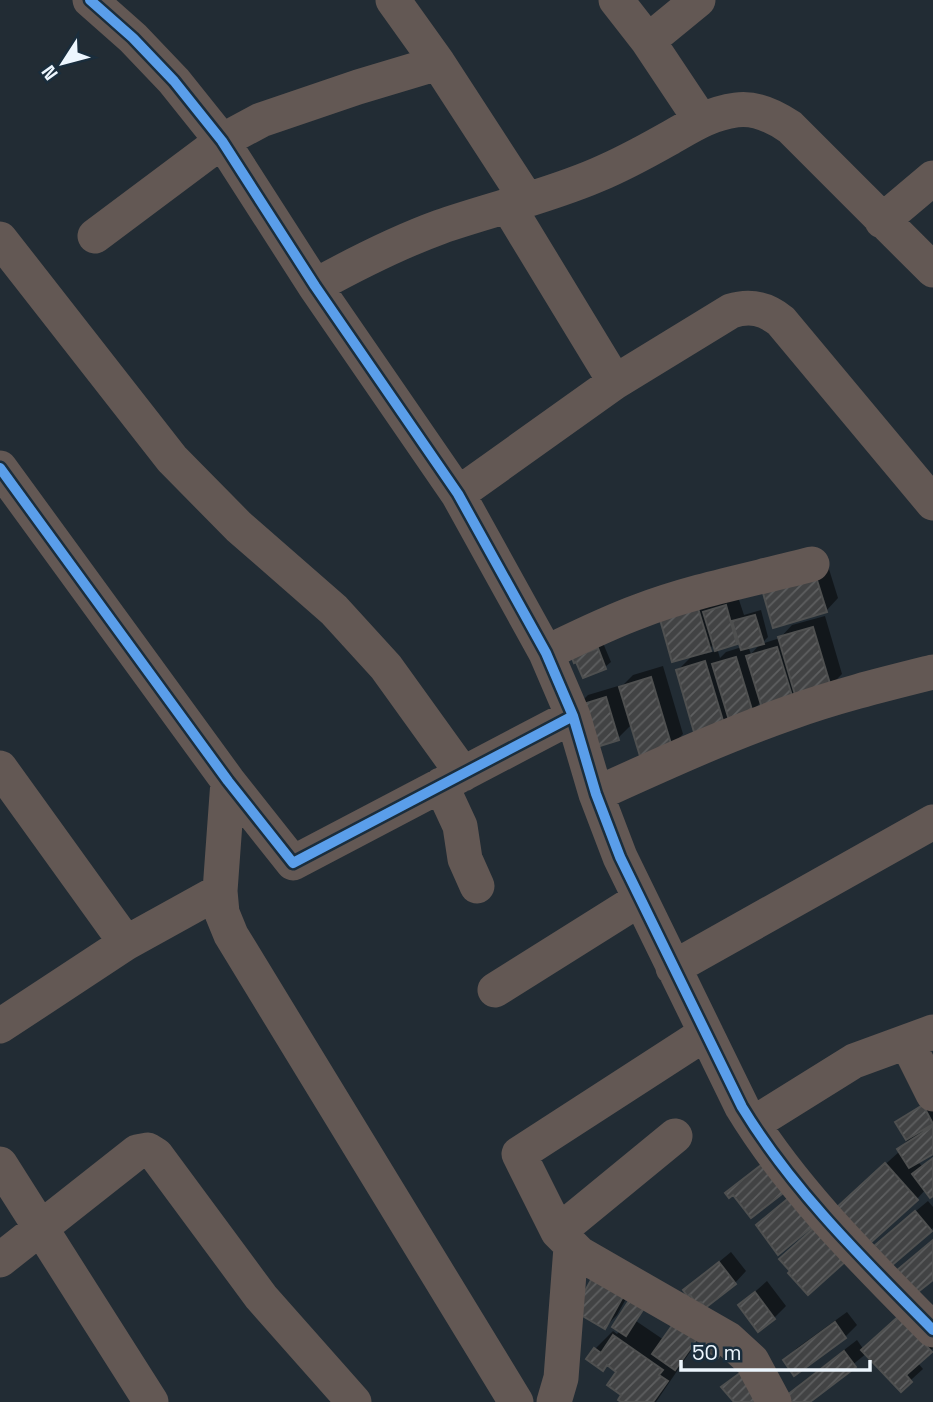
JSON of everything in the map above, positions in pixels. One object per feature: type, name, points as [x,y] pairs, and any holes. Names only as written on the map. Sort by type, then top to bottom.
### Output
[{"type":"street","points":[[90,0],[133,38],[174,81],[222,141],[315,286],[458,494],[546,653],[573,716],[596,793],[620,857],[753,1124],[794,1179],[864,1260],[933,1330]]},
{"type":"street","points":[[393,0],[439,63],[615,382]]},
{"type":"street","points":[[616,0],[648,41],[700,119]]},
{"type":"street","points":[[648,41],[698,0]]},
{"type":"street","points":[[95,236],[222,141],[261,120],[439,63]]},
{"type":"street","points":[[315,286],[403,242],[598,175],[700,119],[736,110],[769,114],[799,135],[933,270]]},
{"type":"street","points":[[882,220],[933,178]]},
{"type":"street","points":[[0,239],[172,459],[239,527],[334,610],[386,667],[452,780],[465,859],[477,886]]},
{"type":"street","points":[[458,494],[615,382],[731,311],[748,307],[766,311],[780,321],[933,503]]},
{"type":"street","points":[[0,468],[228,781],[293,863],[573,716]]},
{"type":"street","points":[[546,653],[641,610],[812,564]]},
{"type":"street","points":[[596,793],[710,743],[790,712],[933,672]]},
{"type":"street","points":[[0,768],[126,943]]},
{"type":"street","points":[[228,781],[220,891],[222,913],[231,935],[516,1402]]},
{"type":"street","points":[[673,968],[933,822]]},
{"type":"street","points":[[0,1026],[126,943],[220,891]]},
{"type":"street","points":[[495,990],[640,899]]},
{"type":"street","points":[[554,1402],[561,1378],[564,1239],[519,1154],[706,1033]]},
{"type":"street","points":[[753,1124],[854,1061],[920,1037],[933,1094]]},
{"type":"street","points":[[564,1239],[675,1136]]},
{"type":"street","points":[[0,1260],[137,1152],[148,1150],[156,1156],[261,1297],[354,1402]]},
{"type":"street","points":[[0,1164],[151,1402]]},
{"type":"street","points":[[564,1239],[734,1344],[752,1361],[774,1402]]},
{"type":"building","points":[[816,577],[827,612],[773,628],[763,593]]},
{"type":"building","points":[[697,605],[711,651],[672,662],[659,616]]},
{"type":"building","points":[[726,605],[737,644],[715,651],[703,612]]},
{"type":"building","points":[[755,615],[764,644],[741,650],[732,621]]},
{"type":"building","points":[[813,627],[831,687],[796,698],[778,637]]},
{"type":"building","points":[[777,647],[793,699],[762,708],[746,656]]},
{"type":"building","points":[[598,648],[606,669],[583,678],[572,658]]},
{"type":"building","points":[[736,657],[753,713],[729,720],[712,664]]},
{"type":"building","points":[[705,661],[724,724],[694,732],[676,670]]},
{"type":"building","points":[[651,677],[672,747],[640,756],[619,687]]},
{"type":"building","points":[[606,697],[619,740],[587,750],[574,707]]},
{"type":"building","points":[[923,1105],[933,1124],[906,1140],[895,1122]]},
{"type":"building","points":[[933,1126],[933,1154],[909,1168],[897,1149]]},
{"type":"building","points":[[933,1158],[933,1196],[930,1198],[912,1174]]},
{"type":"building","points":[[765,1162],[787,1190],[751,1218],[733,1195],[729,1198],[725,1193]]},
{"type":"building","points":[[885,1163],[918,1200],[869,1244],[836,1208]]},
{"type":"building","points":[[790,1197],[813,1226],[778,1255],[756,1225]]},
{"type":"building","points":[[915,1211],[932,1231],[891,1266],[874,1246]]},
{"type":"building","points":[[815,1227],[846,1261],[808,1295],[779,1259]]},
{"type":"building","points":[[933,1240],[933,1280],[914,1295],[895,1272]]},
{"type":"building","points":[[719,1262],[736,1284],[705,1308],[701,1302],[696,1303],[690,1295],[688,1297],[683,1290]]},
{"type":"building","points":[[595,1273],[626,1291],[605,1329],[574,1311]]},
{"type":"building","points":[[755,1292],[775,1319],[758,1332],[738,1305]]},
{"type":"building","points":[[632,1296],[646,1305],[626,1336],[612,1327]]},
{"type":"building","points":[[899,1316],[932,1352],[906,1375],[912,1382],[901,1392],[861,1350]]},
{"type":"building","points":[[835,1322],[846,1338],[794,1376],[783,1360]]},
{"type":"building","points":[[674,1323],[697,1339],[675,1370],[652,1354]]},
{"type":"building","points":[[613,1335],[663,1370],[659,1375],[668,1381],[653,1402],[621,1402],[618,1400],[621,1395],[607,1385],[616,1372],[607,1365],[603,1371],[586,1359],[594,1348],[601,1353]]},
{"type":"building","points":[[707,1335],[725,1347],[718,1358],[700,1347]]},
{"type":"building","points":[[844,1351],[856,1367],[810,1402],[790,1402],[786,1396]]},
{"type":"building","points":[[744,1370],[757,1398],[752,1402],[734,1402],[721,1387]]},
{"type":"cycle path","points":[[90,0],[133,38],[174,81],[222,141],[315,286],[458,494],[546,653],[573,716],[596,794],[620,857],[742,1107],[762,1138],[807,1196],[933,1330]]},
{"type":"cycle path","points":[[0,468],[228,781],[293,863],[573,716]]}]
